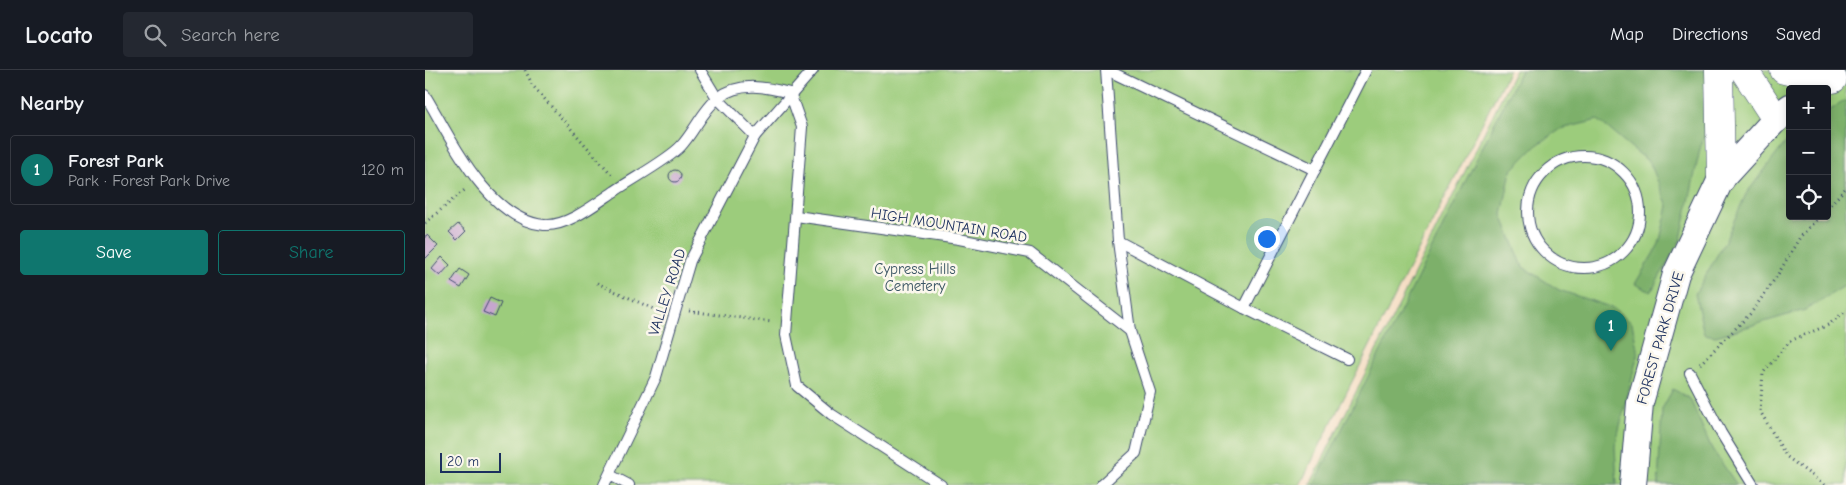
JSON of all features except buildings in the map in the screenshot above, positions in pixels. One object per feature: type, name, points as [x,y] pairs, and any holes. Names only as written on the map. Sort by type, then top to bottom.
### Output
[{"type":"highway","points":[[1719,70],[1721,178]]},
{"type":"highway","points":[[1744,70],[1785,111]]},
{"type":"highway","points":[[1764,70],[1785,111]]},
{"type":"highway","points":[[1784,70],[1813,78],[1832,80]]},
{"type":"street","name":"FOREST PARK DRIVE","points":[[1633,485],[1640,403],[1677,274],[1721,178],[1785,111]]},
{"type":"lane","points":[[700,70],[717,98],[755,136]]},
{"type":"lane","name":"VALLEY ROAD","points":[[604,485],[656,376],[691,261],[755,136],[790,93],[813,70]]},
{"type":"lane","points":[[1101,485],[1136,453],[1150,392],[1130,331],[1118,241],[1107,70],[1315,170]]},
{"type":"lane","points":[[1244,308],[1366,70]]},
{"type":"lane","points":[[425,95],[476,180],[502,205],[518,216],[545,225],[580,214],[680,147],[717,98],[739,88],[761,86],[790,93],[802,126],[786,335],[797,386],[831,414],[941,485]]},
{"type":"lane","points":[[1589,155],[1606,160],[1621,169],[1633,183],[1639,199],[1641,216],[1637,234],[1627,249],[1614,260],[1597,267],[1580,268],[1562,264],[1547,254],[1536,241],[1529,224],[1528,207],[1532,190],[1542,175],[1555,163],[1572,156],[1589,155]]},
{"type":"lane","name":"HIGH MOUNTAIN ROAD","points":[[796,216],[959,239],[1030,253],[1130,331]]},
{"type":"lane","points":[[1118,241],[1244,308],[1347,359]]},
{"type":"lane","points":[[1690,373],[1721,434],[1753,485]]},
{"type":"lane","points":[[610,475],[629,485]]},
{"type":"path","points":[[525,70],[533,86],[622,186]]},
{"type":"path","points":[[425,223],[476,180]]},
{"type":"path","points":[[1831,204],[1846,188]]},
{"type":"path","points":[[1690,373],[1751,313],[1777,276],[1800,237],[1816,220]]},
{"type":"path","points":[[597,283],[675,314],[787,324]]},
{"type":"path","points":[[1824,485],[1787,456],[1760,411],[1763,374],[1790,341],[1828,325],[1846,311]]},
{"type":"green space","name":"Cypress Hills Cemetery","points":[[425,70],[1509,70],[1300,485],[425,485]]},
{"type":"green space","points":[[1515,70],[1846,70],[1846,485],[1310,485]]},
{"type":"green space","points":[[1521,70],[1708,70],[1709,121],[1700,149],[1681,239],[1651,292],[1635,284],[1659,244],[1668,206],[1650,163],[1598,120],[1561,129],[1537,145],[1511,171],[1502,215],[1523,267],[1559,290],[1613,308],[1632,323],[1638,353],[1615,446],[1617,485],[1314,485]]},
{"type":"green space","points":[[1846,100],[1846,285],[1805,310],[1716,336],[1704,334],[1695,294],[1724,243],[1746,194],[1786,142],[1786,220],[1831,220],[1831,109]]},
{"type":"green space","points":[[1673,389],[1690,399],[1712,449],[1737,485],[1658,485],[1662,409]]},
{"type":"place","name":"Forest Park","points":[[1611,351]]}]
